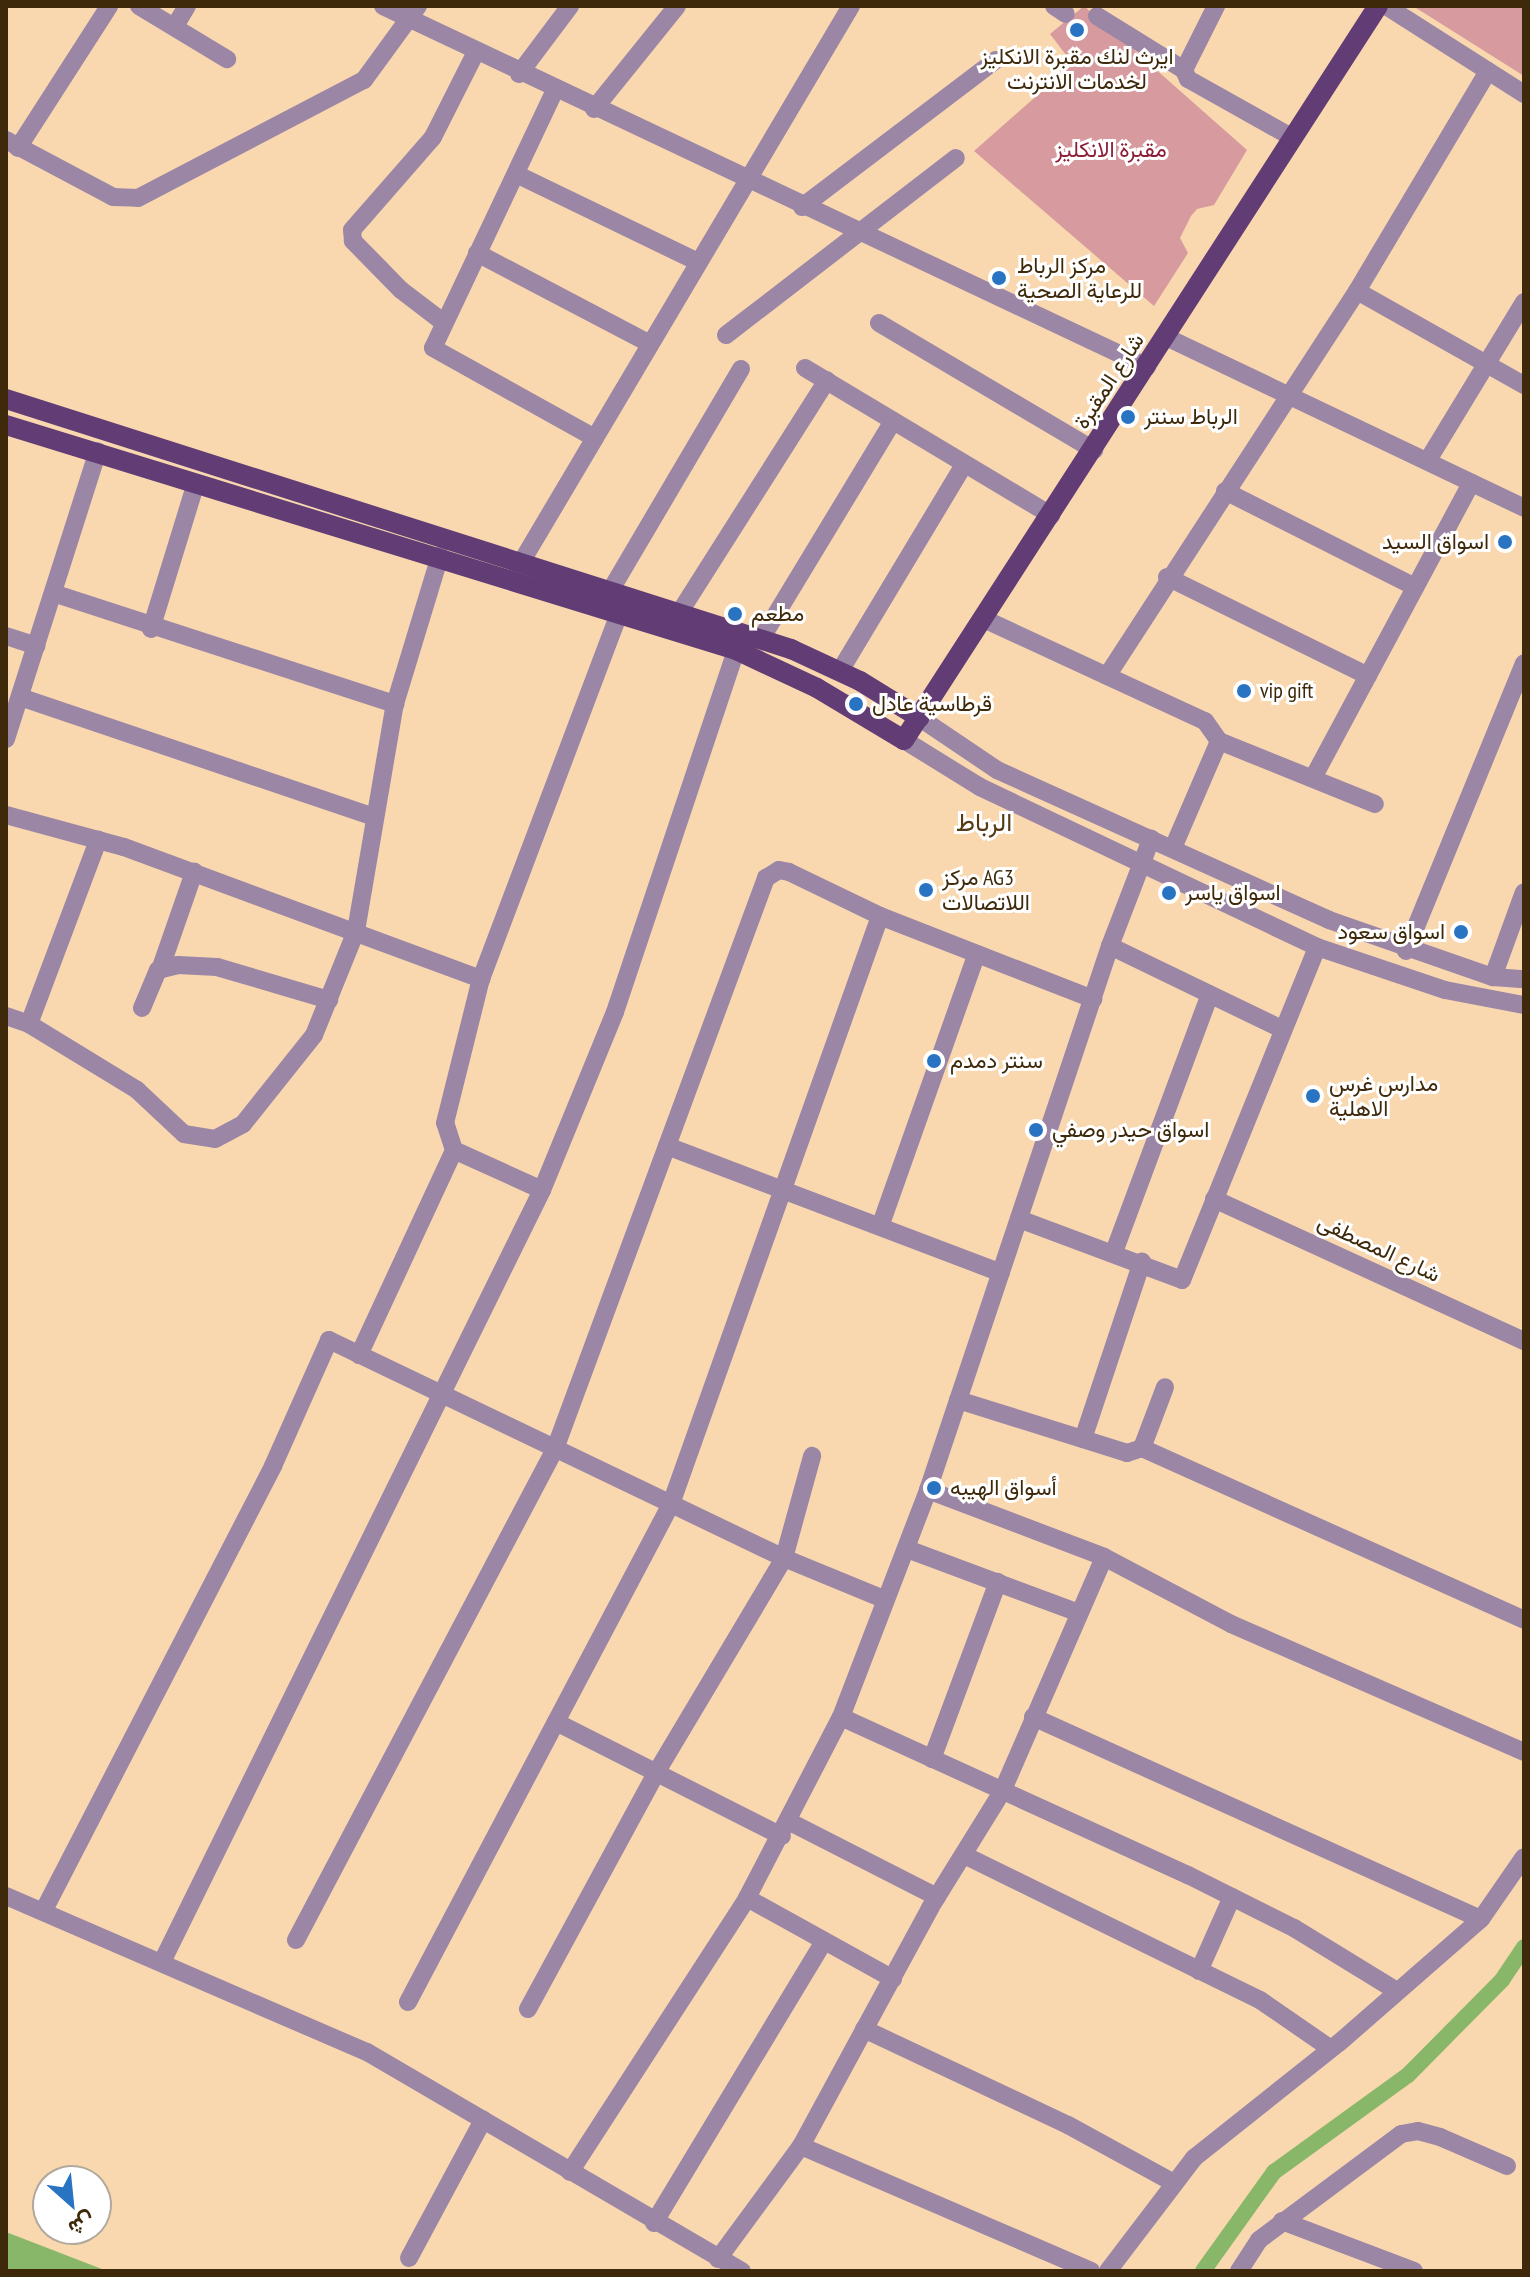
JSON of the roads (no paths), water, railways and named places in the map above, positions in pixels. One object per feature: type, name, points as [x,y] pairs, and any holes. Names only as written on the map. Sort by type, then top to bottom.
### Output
[{"type":"main road","name":"شارع المقبرة","points":[[904,740],[986,620],[1378,6]]},
{"type":"main road","points":[[6,399],[316,508],[440,556],[736,650],[817,688],[904,740]]},
{"type":"main road","points":[[6,425],[196,483],[316,508],[522,561],[609,593],[761,639],[840,671],[920,718]]},
{"type":"street","points":[[109,6],[12,144],[113,197],[138,198],[354,86],[414,12]]},
{"type":"street","points":[[139,6],[227,59]]},
{"type":"street","points":[[175,26],[187,6]]},
{"type":"street","points":[[383,6],[414,12],[476,52],[519,74],[1147,367]]},
{"type":"street","points":[[519,74],[570,6]]},
{"type":"street","points":[[594,109],[677,6]]},
{"type":"street","points":[[522,561],[851,6]]},
{"type":"street","points":[[1184,70],[1216,6]]},
{"type":"street","points":[[1386,6],[1524,94]]},
{"type":"street","points":[[1097,16],[1184,70],[1188,79],[1293,138]]},
{"type":"street","points":[[443,322],[401,290],[353,241],[352,230],[433,137],[476,52]]},
{"type":"street","points":[[802,207],[996,60]]},
{"type":"street","points":[[1107,676],[1167,577],[1357,291],[1488,71]]},
{"type":"street","points":[[555,90],[433,348],[440,355],[595,438]]},
{"type":"street","points":[[726,335],[956,158]]},
{"type":"street","points":[[516,174],[698,262]]},
{"type":"street","points":[[477,253],[650,344]]},
{"type":"street","points":[[1357,291],[1484,366],[1524,385]]},
{"type":"street","points":[[1428,460],[1524,302]]},
{"type":"street","points":[[879,323],[1094,450]]},
{"type":"street","points":[[1166,337],[1290,392],[1524,508]]},
{"type":"street","points":[[805,368],[963,466],[1051,515]]},
{"type":"street","points":[[609,593],[741,369]]},
{"type":"street","points":[[678,615],[827,380]]},
{"type":"street","points":[[761,639],[893,421]]},
{"type":"street","points":[[6,739],[98,451]]},
{"type":"street","points":[[840,671],[963,466]]},
{"type":"street","points":[[151,629],[196,483]]},
{"type":"street","points":[[1313,778],[1471,483]]},
{"type":"street","points":[[1225,491],[1415,587]]},
{"type":"street","points":[[6,1016],[29,1024],[137,1090],[184,1134],[215,1139],[243,1124],[278,1084],[314,1035],[356,931],[395,704],[440,556]]},
{"type":"street","points":[[1167,577],[1368,676]]},
{"type":"street","points":[[53,593],[151,629],[395,704]]},
{"type":"street","points":[[359,1355],[454,1150],[445,1123],[481,979],[619,614]]},
{"type":"street","points":[[986,620],[1205,721],[1219,741],[1375,804]]},
{"type":"street","points":[[6,636],[36,646]]},
{"type":"street","points":[[162,1962],[444,1396],[542,1190],[625,985],[736,650]]},
{"type":"street","points":[[1406,951],[1524,663]]},
{"type":"street","points":[[20,697],[374,817]]},
{"type":"street","points":[[920,718],[997,770],[1406,951],[1493,977],[1524,979]]},
{"type":"street","points":[[904,740],[980,787],[1317,947],[1445,990],[1524,1005]]},
{"type":"street","points":[[1173,848],[1219,741]]},
{"type":"street","points":[[6,815],[98,840],[194,872],[481,979]]},
{"type":"street","points":[[570,2172],[747,1898],[786,1829],[841,1717],[928,1490],[1110,946],[1151,839]]},
{"type":"street","points":[[29,1024],[98,840]]},
{"type":"street","points":[[296,1940],[555,1449],[766,878],[784,870],[880,916],[976,956],[1093,999]]},
{"type":"street","points":[[142,1008],[161,967],[194,872]]},
{"type":"street","points":[[1493,977],[1524,892]]},
{"type":"street","points":[[408,2002],[671,1504],[880,916]]},
{"type":"street","points":[[1110,946],[1209,997],[1282,1029]]},
{"type":"street","points":[[1019,1219],[1142,1262],[1182,1280],[1317,947]]},
{"type":"street","points":[[881,1224],[976,956]]},
{"type":"street","points":[[161,967],[217,967],[329,1000]]},
{"type":"street","points":[[1114,1252],[1209,997]]},
{"type":"street","points":[[667,1146],[881,1224],[1001,1273]]},
{"type":"street","points":[[454,1150],[542,1190]]},
{"type":"street","name":"شارع المصطفى","points":[[1214,1199],[1524,1341]]},
{"type":"street","points":[[1083,1439],[1142,1262]]},
{"type":"street","points":[[44,1910],[273,1466],[329,1340],[784,1558],[886,1600]]},
{"type":"street","points":[[1142,1448],[1165,1387]]},
{"type":"street","points":[[958,1400],[1127,1453],[1142,1448],[1524,1620]]},
{"type":"street","points":[[528,2009],[656,1773],[784,1558],[812,1456]]},
{"type":"street","points":[[928,1490],[1104,1557],[1231,1624],[1524,1752]]},
{"type":"street","points":[[907,1549],[1079,1613]]},
{"type":"street","points":[[718,2259],[801,2146],[937,1897],[966,1856],[1002,1792],[1104,1557]]},
{"type":"street","points":[[932,1759],[998,1582]]},
{"type":"street","points":[[841,1717],[1232,1897],[1372,1971],[1397,1991]]},
{"type":"street","points":[[1033,1717],[1481,1919]]},
{"type":"street","points":[[556,1722],[656,1773],[937,1897]]},
{"type":"street","points":[[966,1856],[1260,2000],[1331,2049]]},
{"type":"street","points":[[1108,2271],[1172,2182],[1205,2149],[1331,2049],[1481,1919],[1524,1860]]},
{"type":"street","points":[[1199,1971],[1232,1897]]},
{"type":"street","points":[[747,1898],[893,1979]]},
{"type":"street","points":[[8,1901],[44,1910],[367,2052],[654,2223],[742,2271]]},
{"type":"street","points":[[654,2223],[824,1941]]},
{"type":"street","points":[[864,2029],[1068,2125],[1172,2182]]},
{"type":"street","points":[[409,2258],[483,2120]]},
{"type":"street","points":[[1239,2271],[1259,2240],[1401,2134],[1418,2131],[1440,2137],[1507,2166]]},
{"type":"street","points":[[801,2146],[1091,2271]]},
{"type":"street","points":[[1282,2221],[1414,2271]]},
{"type":"waterway","points":[[1203,2271],[1274,2172],[1408,2075],[1502,1980],[1524,1947]]},
{"type":"place","name":"ايرث لنك مقبرة الانكليز لخدمات الانترنت","points":[[1077,30]]},
{"type":"place","name":"مركز الرباط للرعاية الصحية","points":[[999,278]]},
{"type":"place","name":"الرباط سنتر","points":[[1128,417]]},
{"type":"place","name":"اسواق السيد","points":[[1505,542]]},
{"type":"place","name":"مطعم","points":[[735,614]]},
{"type":"place","name":"vip gift","points":[[1244,691]]},
{"type":"place","name":"قرطاسية عادل","points":[[856,704]]},
{"type":"place","name":"مركز AG3 اللاتصالات","points":[[926,890]]},
{"type":"place","name":"اسواق ياسر","points":[[1169,893]]},
{"type":"place","name":"اسواق سعود","points":[[1461,932]]},
{"type":"place","name":"سنتر دمدم","points":[[934,1061]]},
{"type":"place","name":"مدارس غرس الاهلية","points":[[1313,1096]]},
{"type":"place","name":"اسواق حيدر وصفي","points":[[1036,1130]]},
{"type":"place","name":"أسواق الهيبه","points":[[934,1488]]},
{"type":"district","name":"الرباط","points":[[984,822]]},
{"type":"park label","name":"مقبرة الانكليز","points":[[1111,150]]}]
